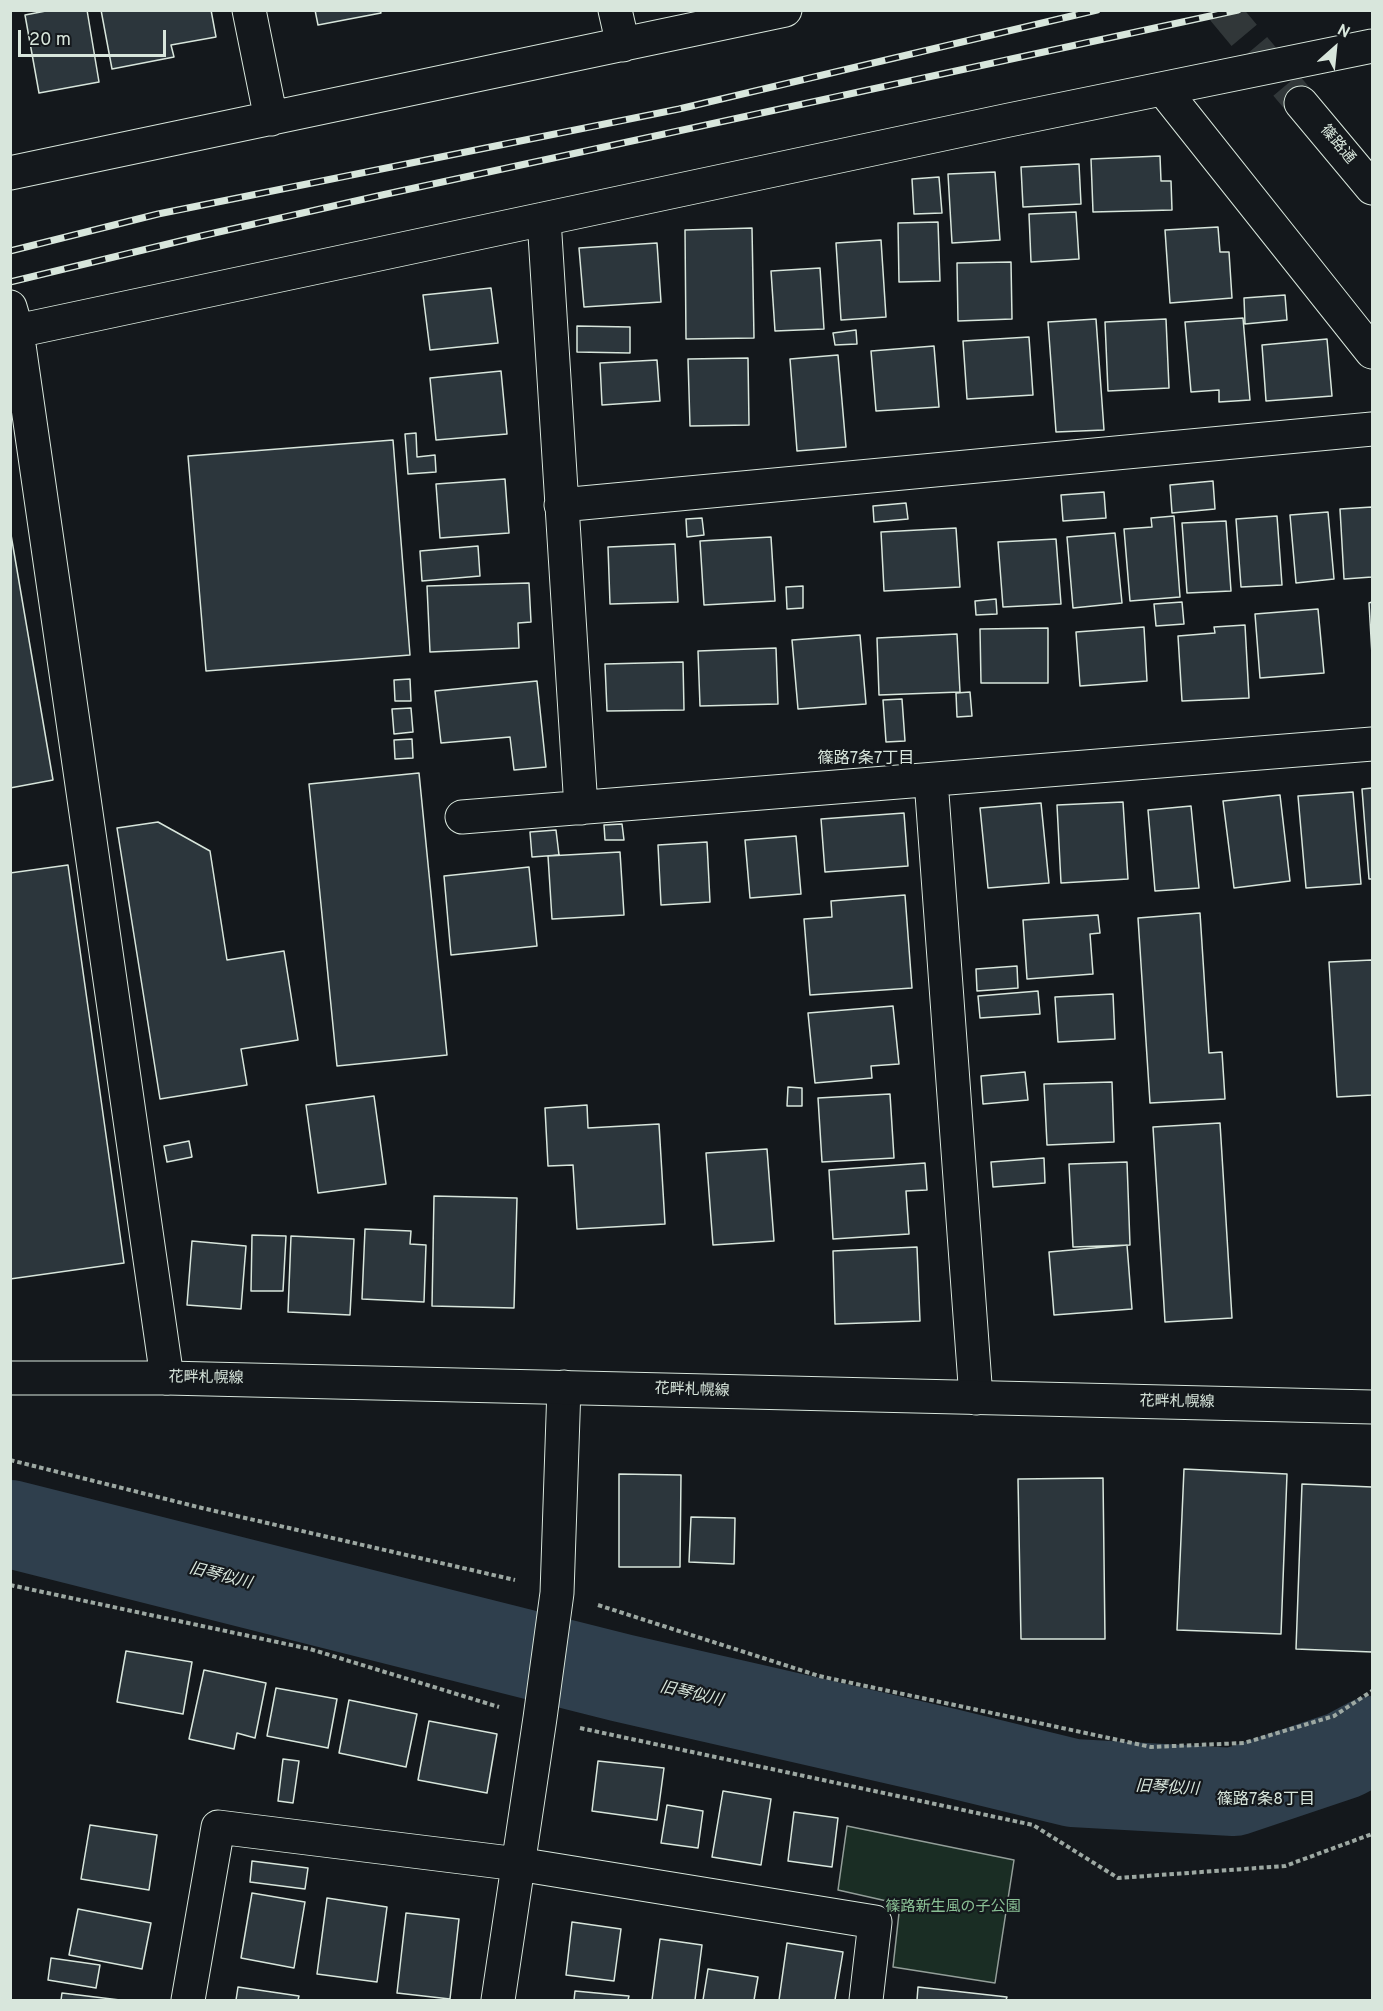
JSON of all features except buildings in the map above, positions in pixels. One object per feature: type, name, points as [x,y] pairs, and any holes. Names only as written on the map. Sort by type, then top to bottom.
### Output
[{"type":"street","points":[[249,10],[271,119]]},
{"type":"street","points":[[615,10],[622,45]]},
{"type":"street","points":[[10,173],[785,10]]},
{"type":"street","points":[[168,1378],[14,319],[544,219],[1372,46]]},
{"type":"street","points":[[1163,89],[1372,352]]},
{"type":"street","name":"篠路通","points":[[1301,103],[1372,188]]},
{"type":"street","points":[[544,219],[580,808]]},
{"type":"street","points":[[561,505],[1372,429]]},
{"type":"street","points":[[462,817],[1372,744]]},
{"type":"street","points":[[931,780],[976,1398]]},
{"type":"street","name":"花畔札幌線","points":[[10,1378],[168,1378],[1372,1407]]},
{"type":"street","points":[[498,2001],[555,1607],[564,1387]]},
{"type":"street","points":[[188,2001],[218,1827],[518,1864],[875,1922],[866,2001]]},
{"type":"path","points":[[10,1460],[202,1508],[518,1581]]},
{"type":"path","points":[[10,1585],[310,1649],[505,1710]]},
{"type":"path","points":[[595,1604],[819,1676],[1151,1747],[1244,1743],[1334,1716],[1372,1691]]},
{"type":"path","points":[[579,1728],[1033,1825],[1118,1878],[1285,1866],[1372,1834]]},
{"type":"green space","name":"篠路新生風の子公園","points":[[847,1826],[1014,1860],[995,1983],[893,1967],[900,1904],[838,1890]]},
{"type":"waterway","name":"旧琴似川","points":[[10,1524],[622,1678],[1073,1783],[1234,1792],[1344,1755],[1372,1740]]},
{"type":"tunnel","points":[[1223,10],[1301,103]]},
{"type":"railway","points":[[10,251],[158,214],[679,109],[1097,10]]},
{"type":"railway","points":[[10,282],[382,195],[1238,10]]},
{"type":"district","name":"篠路7条7丁目","points":[[866,760]]},
{"type":"district","name":"篠路7条8丁目","points":[[1266,1801]]}]
